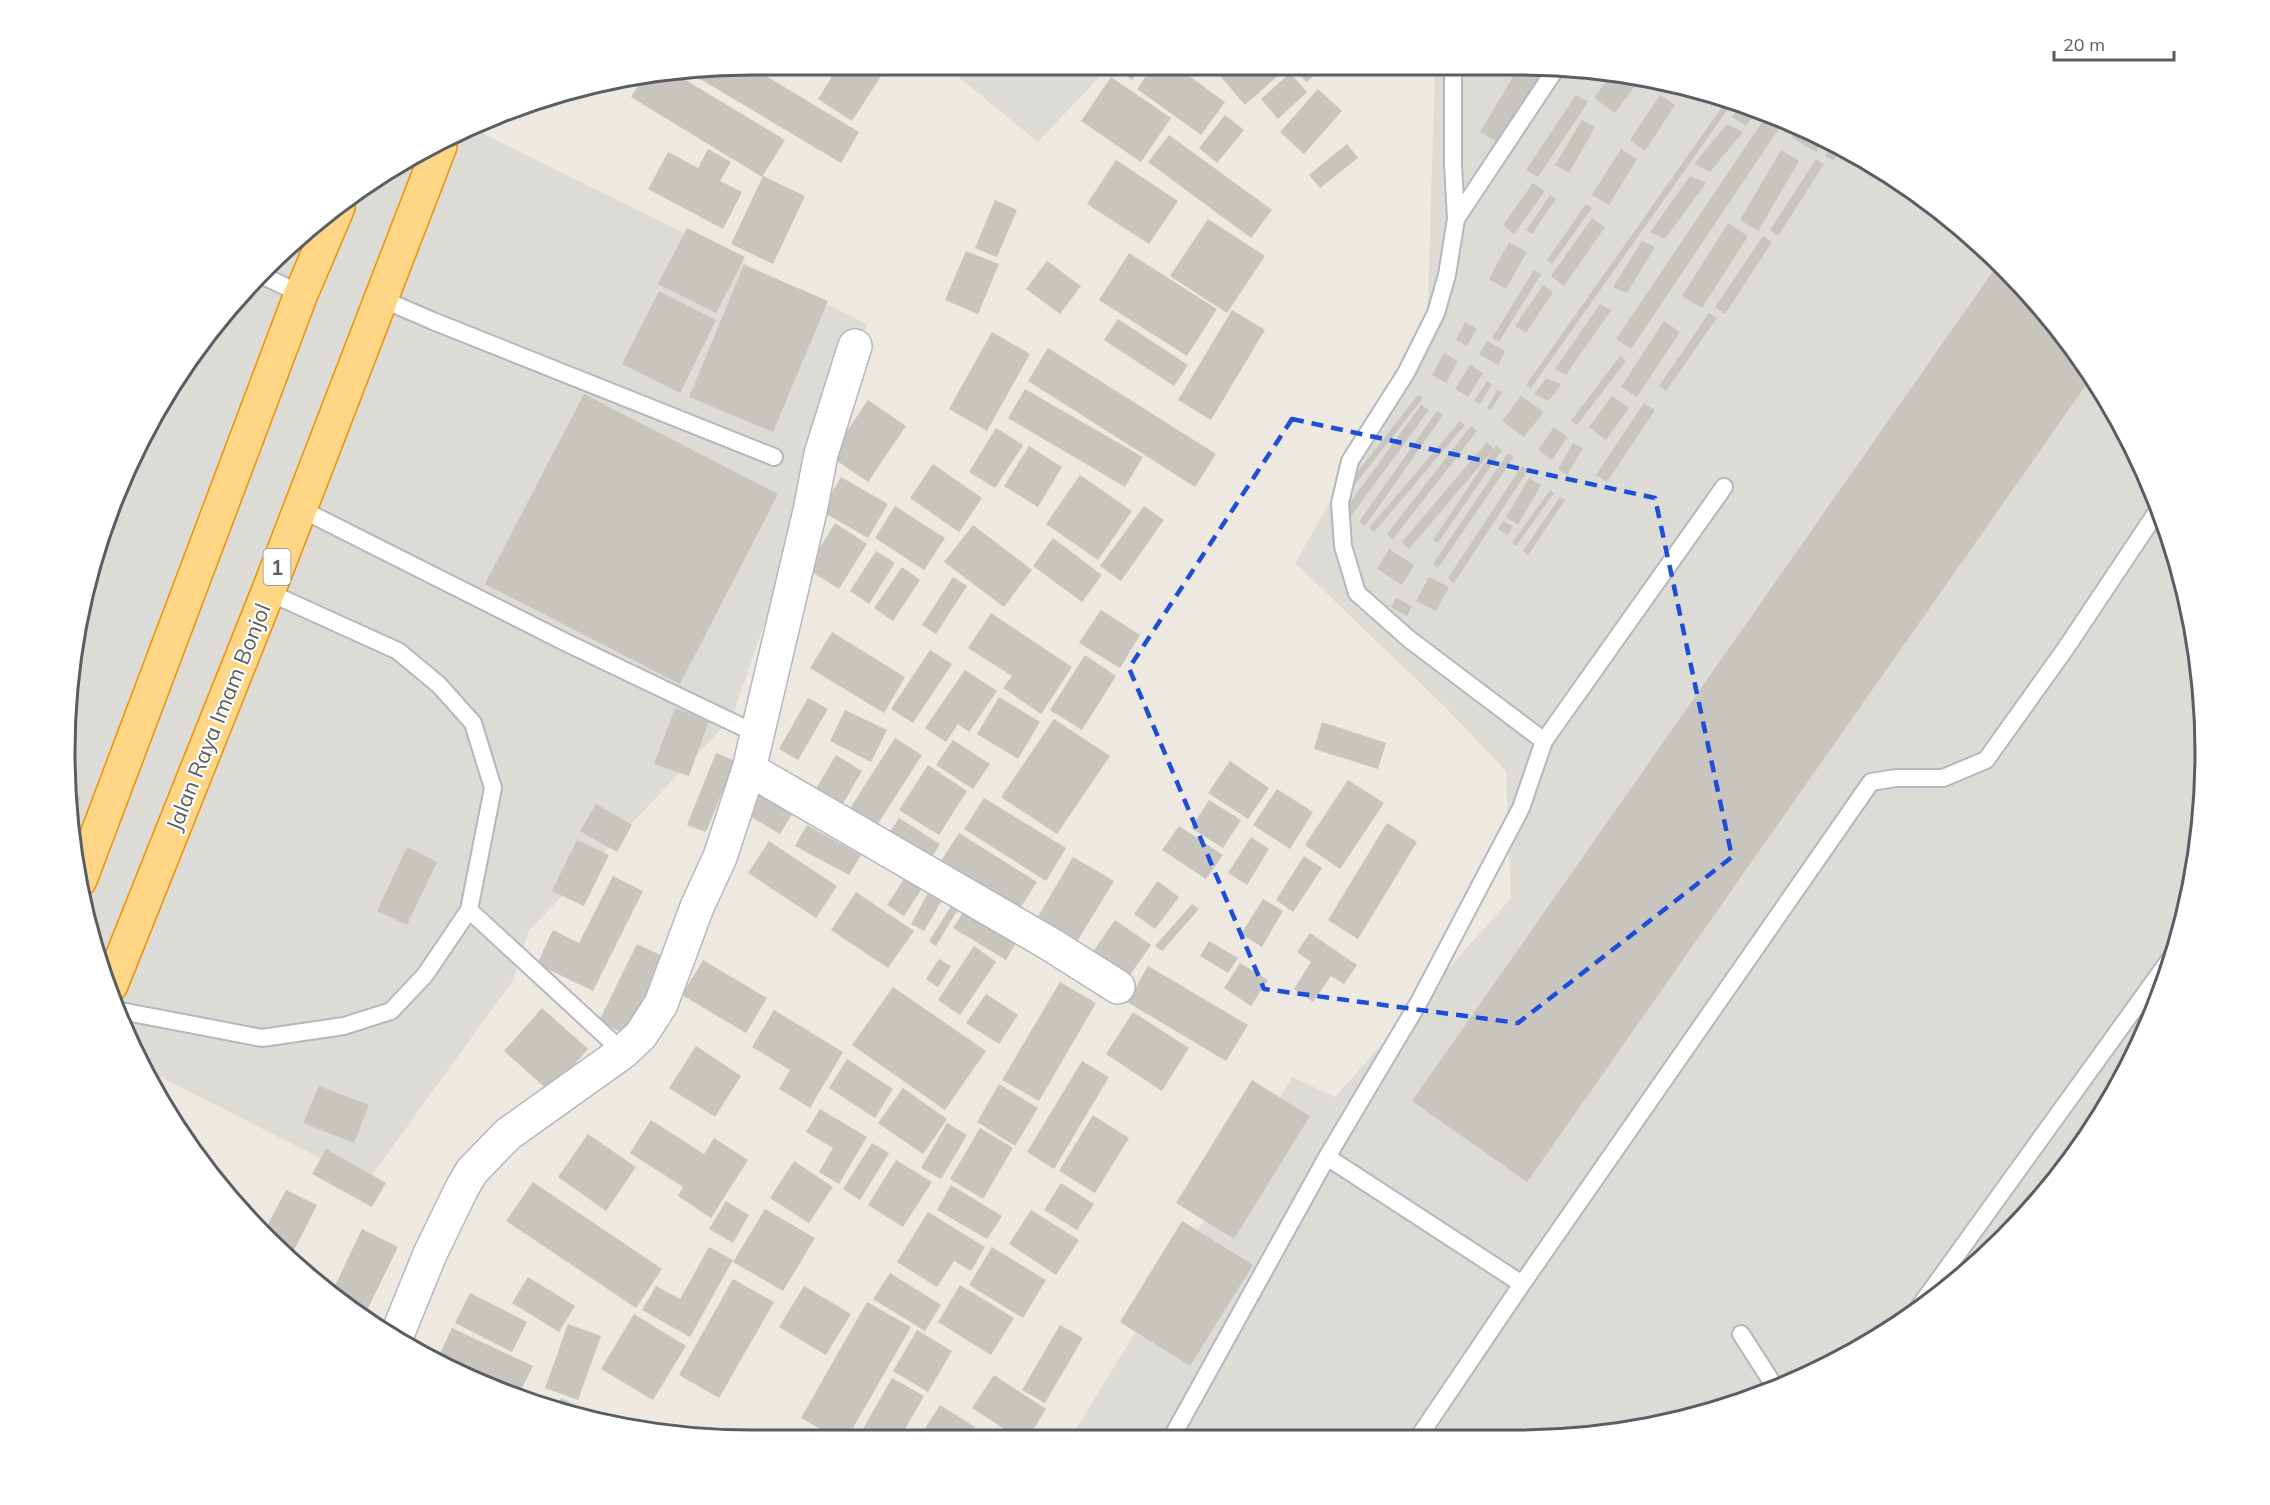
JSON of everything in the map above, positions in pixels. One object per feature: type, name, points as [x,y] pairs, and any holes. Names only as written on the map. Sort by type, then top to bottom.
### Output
[{"type":"highway","name":"Jalan Raya Imam Bonjol","points":[[114,978],[268,592],[437,154]]},
{"type":"highway","points":[[85,867],[301,294],[332,222]]},
{"type":"street","points":[[399,1330],[430,1254],[472,1171],[508,1134],[623,1052],[641,1035],[661,1004],[690,926],[720,857],[749,769],[810,511],[821,454],[855,346]]},
{"type":"street","points":[[749,769],[1050,944],[1118,987]]},
{"type":"lane","points":[[1453,75],[1453,164],[1456,219],[1448,275],[1436,313],[1406,373],[1350,462],[1340,503],[1344,546],[1357,592],[1409,639],[1544,741]]},
{"type":"lane","points":[[1456,219],[1552,76]]},
{"type":"lane","points":[[268,278],[301,294]]},
{"type":"lane","points":[[382,299],[774,457]]},
{"type":"lane","points":[[1176,1430],[1328,1157],[1419,1002],[1521,808],[1544,741],[1724,487]]},
{"type":"lane","points":[[299,508],[567,643],[757,734]]},
{"type":"lane","points":[[1423,1430],[1522,1284],[1871,782],[1896,778],[1943,778],[1986,760],[2066,648],[2153,518]]},
{"type":"lane","points":[[127,1012],[262,1038],[344,1026],[391,1011],[425,975],[468,910],[494,788],[473,723],[440,685],[398,651],[268,592]]},
{"type":"lane","points":[[468,910],[623,1052]]},
{"type":"lane","points":[[1934,1287],[2155,981]]},
{"type":"lane","points":[[1328,1157],[1522,1284]]},
{"type":"lane","points":[[1740,1334],[1771,1380]]},
{"type":"highlighted area","points":[[1292,419],[1655,498],[1732,857],[1518,1023],[1264,989],[1129,668]]},
{"type":"shaded area","points":[[956,75],[1101,75],[1038,142]]},
{"type":"shaded area","points":[[1435,75],[1562,76],[1606,81],[1693,98],[1735,111],[1817,145],[1856,166],[1894,189],[1964,243],[1997,273],[2027,306],[2081,376],[2125,453],[2159,535],[2172,577],[2182,620],[2194,708],[2194,797],[2182,885],[2159,970],[2125,1052],[2081,1129],[2055,1165],[1997,1232],[1930,1290],[1894,1316],[1817,1360],[1777,1378],[1693,1407],[1650,1417],[1562,1429],[1075,1430],[1292,1077],[1335,1097],[1511,898],[1506,771],[1445,707],[1295,563],[1427,334]]},
{"type":"shaded area","points":[[481,132],[867,324],[732,718],[528,932],[514,979],[367,1182],[158,1075],[127,1012],[111,970],[88,885],[76,797],[76,708],[88,620],[111,535],[145,453],[189,376],[243,306],[273,273],[306,243],[376,189],[414,166]]},
{"type":"building","points":[[764,75],[859,132],[841,163],[697,77]]},
{"type":"building","points":[[833,75],[882,75],[852,121],[818,99]]},
{"type":"building","points":[[1147,75],[1188,75],[1225,102],[1201,135],[1137,89]]},
{"type":"building","points":[[1219,75],[1279,75],[1245,105]]},
{"type":"building","points":[[1288,75],[1292,75],[1307,92],[1278,119],[1261,99]]},
{"type":"building","points":[[1301,75],[1315,75],[1306,82]]},
{"type":"building","points":[[1514,75],[1543,76],[1502,145],[1480,132]]},
{"type":"building","points":[[1111,77],[1171,118],[1141,162],[1081,121]]},
{"type":"building","points":[[684,79],[785,140],[762,177],[631,97],[639,85]]},
{"type":"building","points":[[1606,81],[1635,86],[1615,113],[1594,98]]},
{"type":"building","points":[[1318,89],[1342,111],[1304,154],[1280,132]]},
{"type":"building","points":[[1576,95],[1588,102],[1538,177],[1526,170]]},
{"type":"building","points":[[1660,95],[1675,105],[1645,151],[1630,140]]},
{"type":"building","points":[[1722,107],[1728,109],[1531,388],[1526,385]]},
{"type":"building","points":[[1736,111],[1752,118],[1746,126],[1732,117]]},
{"type":"building","points":[[1225,115],[1244,130],[1217,163],[1199,148]]},
{"type":"building","points":[[1582,120],[1595,127],[1569,173],[1555,165]]},
{"type":"building","points":[[1763,122],[1779,128],[1631,349],[1616,339]]},
{"type":"building","points":[[1727,124],[1743,132],[1710,172],[1694,164]]},
{"type":"building","points":[[1793,134],[1819,146],[1816,152],[1791,137]]},
{"type":"building","points":[[1169,135],[1272,210],[1251,238],[1148,162]]},
{"type":"building","points":[[1347,144],[1358,158],[1320,188],[1309,175]]},
{"type":"building","points":[[708,149],[731,162],[720,181],[742,192],[723,229],[648,189],[668,152],[698,168]]},
{"type":"building","points":[[1621,149],[1637,159],[1609,205],[1592,195]]},
{"type":"building","points":[[1781,150],[1799,161],[1758,231],[1740,220]]},
{"type":"building","points":[[1828,151],[1837,156],[1833,161],[1825,156]]},
{"type":"building","points":[[1816,159],[1824,164],[1778,236],[1770,230]]},
{"type":"building","points":[[1116,160],[1178,201],[1149,244],[1087,204]]},
{"type":"building","points":[[763,176],[805,196],[773,264],[731,244]]},
{"type":"building","points":[[1690,176],[1706,183],[1665,239],[1650,232]]},
{"type":"building","points":[[1533,183],[1545,191],[1514,234],[1503,225]]},
{"type":"building","points":[[1550,195],[1556,199],[1532,234],[1526,230]]},
{"type":"building","points":[[995,200],[1017,210],[997,257],[975,248]]},
{"type":"building","points":[[1586,204],[1592,208],[1552,264],[1547,260]]},
{"type":"building","points":[[1592,218],[1605,227],[1564,286],[1551,276]]},
{"type":"building","points":[[1208,219],[1265,256],[1227,313],[1170,276]]},
{"type":"building","points":[[1728,223],[1748,236],[1702,308],[1682,296]]},
{"type":"building","points":[[687,228],[745,257],[716,313],[658,284]]},
{"type":"building","points":[[1763,236],[1772,242],[1725,314],[1715,307]]},
{"type":"building","points":[[1642,241],[1655,247],[1627,293],[1613,287]]},
{"type":"building","points":[[1509,242],[1527,252],[1506,289],[1489,279]]},
{"type":"building","points":[[966,251],[999,264],[978,314],[945,300]]},
{"type":"building","points":[[1129,253],[1217,309],[1187,356],[1099,300]]},
{"type":"building","points":[[1047,261],[1081,286],[1060,314],[1026,289]]},
{"type":"building","points":[[744,265],[828,301],[773,432],[689,397]]},
{"type":"building","points":[[1534,270],[1541,274],[1499,342],[1492,338]]},
{"type":"building","points":[[1994,270],[2055,340],[2086,385],[1527,1182],[1412,1101]]},
{"type":"building","points":[[1543,285],[1553,292],[1526,333],[1515,326]]},
{"type":"building","points":[[659,291],[716,320],[680,393],[622,364]]},
{"type":"building","points":[[1600,304],[1611,310],[1566,375],[1555,369]]},
{"type":"building","points":[[1232,310],[1265,330],[1211,420],[1178,400]]},
{"type":"building","points":[[1709,313],[1717,318],[1666,391],[1659,386]]},
{"type":"building","points":[[1118,319],[1188,365],[1174,386],[1104,340]]},
{"type":"building","points":[[1664,321],[1680,332],[1637,397],[1621,387]]},
{"type":"building","points":[[1465,322],[1477,329],[1467,346],[1456,340]]},
{"type":"building","points":[[992,332],[1030,354],[987,431],[949,409]]},
{"type":"building","points":[[1487,341],[1505,351],[1498,365],[1479,354]]},
{"type":"building","points":[[1048,348],[1216,454],[1195,487],[1028,381]]},
{"type":"building","points":[[1444,353],[1458,361],[1446,383],[1432,375]]},
{"type":"building","points":[[1620,356],[1626,361],[1577,425],[1571,421]]},
{"type":"building","points":[[1470,365],[1483,373],[1468,397],[1455,389]]},
{"type":"building","points":[[1546,378],[1561,384],[1549,401],[1534,394]]},
{"type":"building","points":[[1487,381],[1492,384],[1480,404],[1474,401]]},
{"type":"building","points":[[1025,389],[1143,457],[1125,487],[1008,418]]},
{"type":"building","points":[[1497,390],[1502,392],[1491,410],[1487,408]]},
{"type":"building","points":[[584,394],[778,494],[680,684],[485,584]]},
{"type":"building","points":[[1418,395],[1423,398],[1353,487],[1348,484]]},
{"type":"building","points":[[1521,396],[1544,412],[1524,437],[1502,421]]},
{"type":"building","points":[[1612,396],[1629,408],[1606,440],[1589,427]]},
{"type":"building","points":[[868,400],[906,426],[868,482],[830,456]]},
{"type":"building","points":[[1644,403],[1655,410],[1607,482],[1596,475]]},
{"type":"building","points":[[1421,405],[1429,410],[1351,516],[1344,511]]},
{"type":"building","points":[[1437,411],[1443,415],[1365,526],[1359,522]]},
{"type":"building","points":[[1460,421],[1465,425],[1374,532],[1369,528]]},
{"type":"building","points":[[1471,426],[1477,431],[1393,539],[1387,534]]},
{"type":"building","points":[[1554,427],[1568,437],[1552,460],[1538,450]]},
{"type":"building","points":[[996,428],[1023,445],[995,488],[969,472]]},
{"type":"building","points":[[1487,442],[1494,449],[1409,549],[1402,542]]},
{"type":"building","points":[[1573,443],[1583,448],[1567,475],[1558,469]]},
{"type":"building","points":[[1029,446],[1062,467],[1038,507],[1004,486]]},
{"type":"building","points":[[1496,446],[1502,450],[1438,543],[1433,540]]},
{"type":"building","points":[[1508,453],[1514,457],[1438,568],[1433,564]]},
{"type":"building","points":[[933,464],[982,498],[959,532],[910,498]]},
{"type":"building","points":[[1522,466],[1528,470],[1454,583],[1448,578]]},
{"type":"building","points":[[1080,475],[1132,511],[1098,560],[1046,524]]},
{"type":"building","points":[[841,477],[888,504],[868,538],[821,511]]},
{"type":"building","points":[[1529,478],[1541,485],[1518,525],[1506,517]]},
{"type":"building","points":[[1550,490],[1554,493],[1516,546],[1512,543]]},
{"type":"building","points":[[1560,497],[1565,500],[1528,555],[1523,551]]},
{"type":"building","points":[[895,506],[945,538],[924,570],[875,538]]},
{"type":"building","points":[[1144,506],[1164,520],[1121,581],[1100,566]]},
{"type":"building","points":[[1503,521],[1513,526],[1508,535],[1498,529]]},
{"type":"building","points":[[835,523],[867,544],[839,589],[807,569]]},
{"type":"building","points":[[973,525],[1032,570],[1004,607],[944,562]]},
{"type":"building","points":[[1053,538],[1102,575],[1082,602],[1033,566]]},
{"type":"building","points":[[1389,549],[1414,565],[1402,585],[1377,569]]},
{"type":"building","points":[[876,551],[895,563],[869,604],[850,591]]},
{"type":"building","points":[[902,567],[920,580],[893,621],[874,608]]},
{"type":"building","points":[[953,577],[967,586],[936,634],[922,625]]},
{"type":"building","points":[[1429,577],[1449,587],[1436,611],[1416,601]]},
{"type":"building","points":[[1396,598],[1412,606],[1407,616],[1391,607]]},
{"type":"building","points":[[1101,610],[1140,635],[1120,668],[1079,643]]},
{"type":"building","points":[[991,613],[1072,667],[1041,714],[1003,688],[1012,676],[968,648]]},
{"type":"building","points":[[832,632],[905,677],[884,713],[810,668]]},
{"type":"building","points":[[930,650],[952,664],[913,723],[891,709]]},
{"type":"building","points":[[1085,655],[1116,676],[1082,730],[1050,710]]},
{"type":"building","points":[[965,670],[997,691],[969,732],[958,724],[946,742],[925,728]]},
{"type":"building","points":[[999,697],[1040,722],[1018,759],[977,734]]},
{"type":"building","points":[[808,698],[828,709],[798,760],[779,749]]},
{"type":"building","points":[[675,708],[709,721],[689,776],[654,764]]},
{"type":"building","points":[[845,710],[887,730],[871,762],[830,741]]},
{"type":"building","points":[[1054,719],[1110,756],[1057,834],[1001,797]]},
{"type":"building","points":[[1322,722],[1386,743],[1378,769],[1314,749]]},
{"type":"building","points":[[895,738],[922,755],[872,833],[845,816]]},
{"type":"building","points":[[953,740],[990,764],[973,789],[936,765]]},
{"type":"building","points":[[716,753],[735,761],[706,832],[687,825]]},
{"type":"building","points":[[836,755],[862,771],[838,812],[811,797]]},
{"type":"building","points":[[1230,761],[1269,788],[1248,819],[1208,793]]},
{"type":"building","points":[[928,765],[967,791],[939,835],[899,810]]},
{"type":"building","points":[[1348,780],[1384,803],[1340,869],[1305,845]]},
{"type":"building","points":[[755,788],[794,811],[780,834],[741,811]]},
{"type":"building","points":[[1277,789],[1313,812],[1290,849],[1253,825]]},
{"type":"building","points":[[76,795],[81,798],[77,804]]},
{"type":"building","points":[[984,798],[1066,848],[1046,881],[964,829]]},
{"type":"building","points":[[1209,800],[1241,820],[1223,848],[1191,828]]},
{"type":"building","points":[[596,804],[632,825],[617,852],[580,831]]},
{"type":"building","points":[[899,818],[940,844],[926,866],[885,839]]},
{"type":"building","points":[[1387,823],[1417,842],[1358,939],[1328,920]]},
{"type":"building","points":[[807,825],[861,855],[849,875],[795,846]]},
{"type":"building","points":[[1179,826],[1223,855],[1206,879],[1162,850]]},
{"type":"building","points":[[959,833],[1037,882],[1015,916],[937,867]]},
{"type":"building","points":[[1251,837],[1269,849],[1247,885],[1228,873]]},
{"type":"building","points":[[577,840],[609,855],[584,906],[552,891]]},
{"type":"building","points":[[769,841],[837,886],[816,918],[748,873]]},
{"type":"building","points":[[407,847],[437,862],[407,925],[377,911]]},
{"type":"building","points":[[1304,856],[1322,868],[1293,912],[1276,900]]},
{"type":"building","points":[[1073,857],[1114,881],[1073,948],[1033,925]]},
{"type":"building","points":[[908,873],[925,884],[904,916],[887,905]]},
{"type":"building","points":[[613,876],[643,891],[593,991],[537,964],[553,930],[579,943]]},
{"type":"building","points":[[1158,881],[1179,897],[1155,929],[1134,914]]},
{"type":"building","points":[[856,892],[914,931],[888,968],[831,930]]},
{"type":"building","points":[[928,893],[942,900],[924,931],[911,924]]},
{"type":"building","points":[[1263,899],[1283,911],[1262,947],[1241,934]]},
{"type":"building","points":[[955,900],[961,904],[936,946],[929,941]]},
{"type":"building","points":[[1192,904],[1199,909],[1162,951],[1155,946]]},
{"type":"building","points":[[965,910],[1017,941],[1006,960],[953,928]]},
{"type":"building","points":[[1115,920],[1151,945],[1123,985],[1087,960]]},
{"type":"building","points":[[1310,933],[1357,965],[1344,984],[1331,976],[1313,1002],[1294,989],[1311,962],[1297,952]]},
{"type":"building","points":[[1209,941],[1238,958],[1228,973],[1200,956]]},
{"type":"building","points":[[637,944],[671,960],[633,1038],[599,1021]]},
{"type":"building","points":[[974,946],[996,962],[960,1015],[938,1000]]},
{"type":"building","points":[[939,959],[951,966],[938,987],[926,979]]},
{"type":"building","points":[[703,960],[767,998],[746,1033],[682,995]]},
{"type":"building","points":[[1240,963],[1268,980],[1251,1006],[1224,988]]},
{"type":"building","points":[[1148,966],[1248,1025],[1226,1061],[1127,1002]]},
{"type":"building","points":[[1060,982],[1096,1003],[1039,1101],[1002,1080]]},
{"type":"building","points":[[893,987],[986,1051],[945,1110],[852,1045]]},
{"type":"building","points":[[986,994],[1018,1015],[999,1044],[966,1023]]},
{"type":"building","points":[[542,1008],[588,1049],[550,1092],[504,1051]]},
{"type":"building","points":[[774,1010],[843,1052],[810,1108],[779,1089],[790,1070],[752,1047]]},
{"type":"building","points":[[1133,1012],[1189,1048],[1162,1091],[1106,1054]]},
{"type":"building","points":[[696,1046],[741,1076],[715,1117],[669,1088]]},
{"type":"building","points":[[847,1059],[893,1089],[875,1118],[829,1088]]},
{"type":"building","points":[[1082,1061],[1109,1077],[1054,1169],[1027,1152]]},
{"type":"building","points":[[1252,1080],[1310,1116],[1234,1239],[1176,1203]]},
{"type":"building","points":[[999,1084],[1038,1108],[1015,1146],[977,1122]]},
{"type":"building","points":[[319,1086],[369,1105],[354,1143],[303,1123]]},
{"type":"building","points":[[903,1088],[947,1119],[923,1154],[878,1123]]},
{"type":"building","points":[[820,1109],[867,1137],[839,1184],[819,1172],[833,1148],[806,1132]]},
{"type":"building","points":[[1093,1115],[1129,1138],[1095,1193],[1059,1171]]},
{"type":"building","points":[[651,1120],[704,1154],[714,1138],[748,1160],[711,1218],[678,1196],[683,1187],[630,1153]]},
{"type":"building","points":[[947,1123],[967,1135],[941,1179],[921,1168]]},
{"type":"building","points":[[980,1128],[1013,1148],[983,1199],[950,1179]]},
{"type":"building","points":[[588,1134],[636,1167],[606,1211],[558,1177]]},
{"type":"building","points":[[872,1143],[889,1153],[860,1200],[843,1189]]},
{"type":"building","points":[[326,1149],[386,1183],[372,1207],[312,1174]]},
{"type":"building","points":[[896,1160],[932,1182],[903,1227],[868,1205]]},
{"type":"building","points":[[794,1161],[833,1187],[809,1223],[770,1198]]},
{"type":"building","points":[[533,1182],[662,1269],[636,1308],[506,1221]]},
{"type":"building","points":[[1061,1183],[1094,1204],[1077,1230],[1044,1210]]},
{"type":"building","points":[[951,1185],[1002,1216],[987,1239],[937,1210]]},
{"type":"building","points":[[286,1190],[317,1205],[294,1251],[267,1226]]},
{"type":"building","points":[[726,1201],[749,1215],[733,1243],[709,1229]]},
{"type":"building","points":[[765,1209],[815,1238],[783,1291],[733,1262]]},
{"type":"building","points":[[1031,1210],[1079,1240],[1056,1275],[1009,1244]]},
{"type":"building","points":[[928,1212],[985,1247],[971,1271],[954,1261],[937,1287],[897,1262]]},
{"type":"building","points":[[1182,1221],[1253,1265],[1190,1366],[1120,1322]]},
{"type":"building","points":[[362,1229],[398,1247],[367,1310],[335,1286]]},
{"type":"building","points":[[709,1247],[733,1260],[690,1337],[642,1310],[656,1286],[680,1299]]},
{"type":"building","points":[[992,1247],[1046,1280],[1023,1318],[969,1285]]},
{"type":"building","points":[[890,1273],[941,1305],[925,1331],[873,1299]]},
{"type":"building","points":[[528,1277],[575,1306],[559,1332],[512,1303]]},
{"type":"building","points":[[733,1279],[774,1302],[719,1398],[679,1375]]},
{"type":"building","points":[[960,1285],[1014,1318],[991,1355],[938,1322]]},
{"type":"building","points":[[804,1286],[851,1314],[826,1355],[779,1327]]},
{"type":"building","points":[[470,1293],[527,1322],[512,1352],[455,1323]]},
{"type":"building","points":[[867,1302],[911,1327],[852,1430],[822,1430],[801,1418]]},
{"type":"building","points":[[634,1314],[686,1346],[653,1400],[601,1369]]},
{"type":"building","points":[[568,1324],[601,1336],[578,1400],[545,1388]]},
{"type":"building","points":[[1060,1325],[1083,1338],[1045,1403],[1022,1390]]},
{"type":"building","points":[[452,1328],[533,1366],[522,1389],[440,1353]]},
{"type":"building","points":[[917,1330],[952,1351],[928,1392],[893,1371]]},
{"type":"building","points":[[994,1375],[1046,1409],[1033,1430],[1006,1430],[972,1408]]},
{"type":"building","points":[[892,1378],[924,1396],[904,1430],[862,1430]]},
{"type":"building","points":[[561,1398],[582,1408],[577,1407],[559,1402]]},
{"type":"building","points":[[940,1405],[975,1427],[973,1430],[924,1430]]}]
